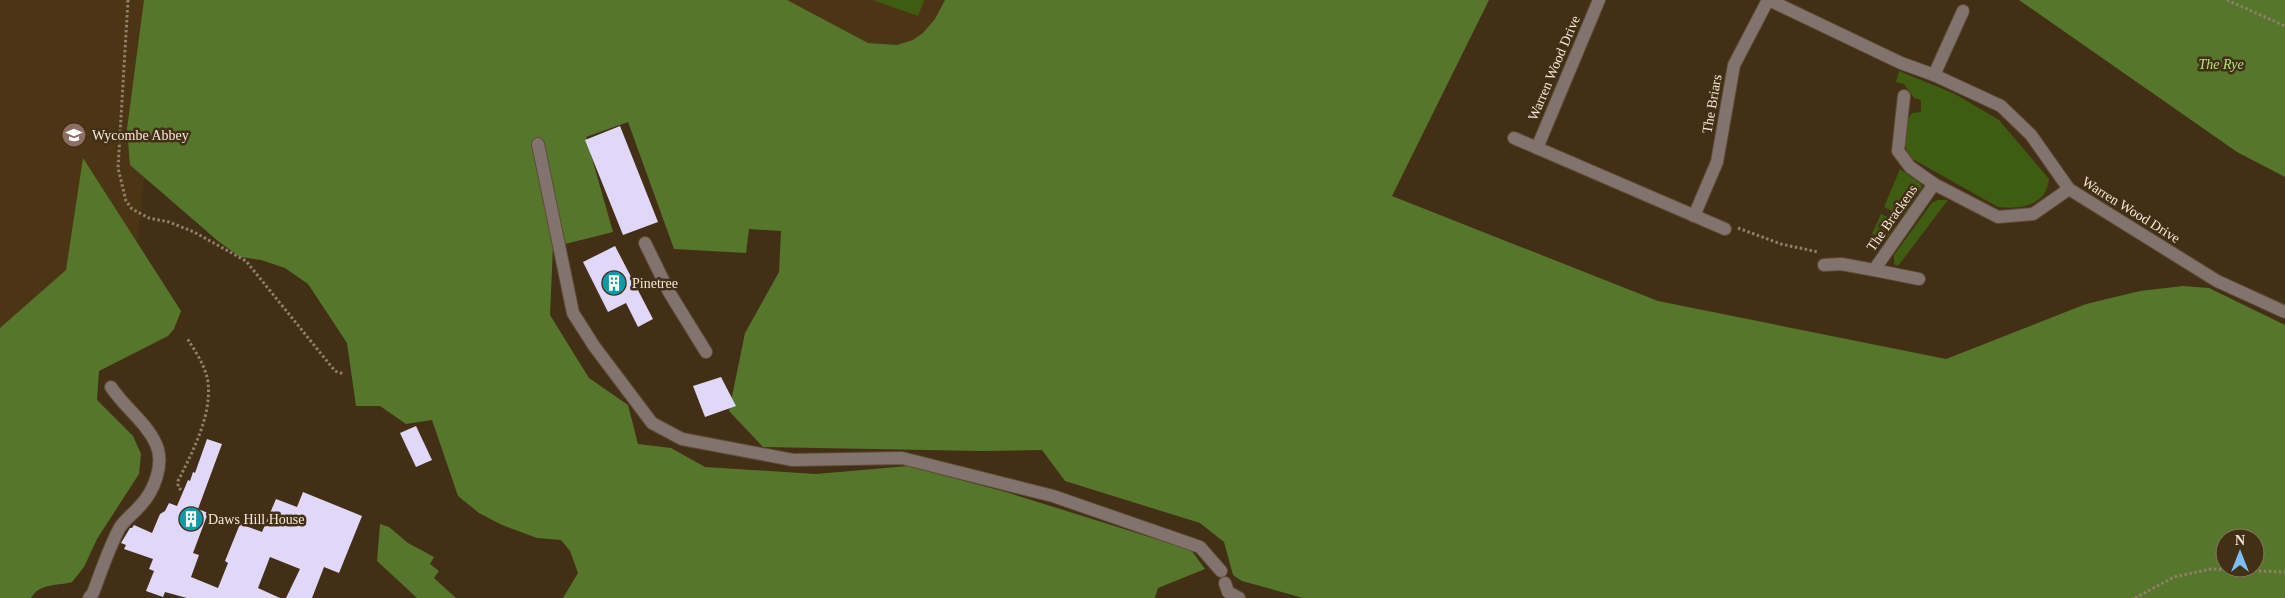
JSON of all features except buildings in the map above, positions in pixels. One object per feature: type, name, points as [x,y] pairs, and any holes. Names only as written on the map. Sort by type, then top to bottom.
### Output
[{"type":"street","name":"Warren Wood Drive","points":[[1537,148],[1599,0]]},
{"type":"street","name":"Warren Wood Drive","points":[[1768,0],[1901,64],[1934,75],[2000,106],[2031,135],[2069,189],[2216,281],[2285,312]]},
{"type":"street","name":"The Briars","points":[[1694,216],[1717,162],[1734,65],[1768,0]]},
{"type":"street","points":[[1934,75],[1963,12]]},
{"type":"street","name":"The Brackens","points":[[1904,96],[1898,151],[1910,167],[1934,184],[1998,217],[2033,214],[2069,189]]},
{"type":"street","points":[[1514,138],[1726,230]]},
{"type":"street","points":[[538,144],[572,313],[594,346],[652,422],[682,439],[793,460],[902,458],[1053,496],[1200,547],[1223,577],[1228,592],[1239,598]]},
{"type":"street","name":"The Brackens","points":[[1874,270],[1934,184]]},
{"type":"street","points":[[645,243],[669,292],[706,352]]},
{"type":"street","name":"The Brackens","points":[[1824,265],[1841,264],[1919,279]]},
{"type":"street","points":[[89,598],[93,593],[120,527],[141,506],[153,488],[159,462],[157,445],[147,429],[131,413],[111,387]]},
{"type":"path","points":[[128,0],[118,168],[126,201],[132,209],[149,218],[169,222],[194,232],[246,261],[335,371],[344,374]]},
{"type":"path","points":[[2227,0],[2285,26]]},
{"type":"path","points":[[1726,230],[1736,227],[1781,244],[1840,258],[1841,264]]},
{"type":"path","points":[[181,490],[178,487],[178,481],[201,427],[208,396],[204,371],[187,338]]},
{"type":"path","points":[[2135,598],[2174,577],[2211,570],[2285,572]]},
{"type":"shaded area","name":"Wycombe Abbey","points":[[0,0],[164,0],[134,271],[0,356]]},
{"type":"shaded area","points":[[724,0],[965,0],[931,78]]},
{"type":"green space","points":[[144,0],[787,0],[868,43],[897,45],[913,40],[923,33],[935,19],[945,0],[1489,0],[1392,196],[1658,301],[1946,359],[2086,304],[2140,291],[2183,286],[2209,288],[2285,325],[2285,598],[1303,598],[1242,581],[1233,575],[1224,542],[1200,523],[1065,481],[1042,450],[981,451],[763,447],[729,411],[745,333],[779,272],[781,231],[749,229],[746,253],[674,249],[628,122],[586,137],[613,232],[553,247],[550,315],[589,378],[628,405],[638,444],[671,448],[705,467],[816,474],[908,466],[1006,492],[1191,550],[1205,569],[1158,588],[1155,598],[563,598],[578,573],[570,551],[561,540],[537,538],[502,525],[479,513],[458,496],[432,420],[406,424],[380,406],[356,406],[347,343],[308,284],[285,268],[261,260],[240,257],[218,241],[130,165],[127,129]]},
{"type":"green space","points":[[873,0],[924,0],[918,16]]},
{"type":"green space","name":"The Rye","points":[[2019,0],[2285,0],[2285,177],[2237,152]]},
{"type":"green space","points":[[1899,71],[1955,94],[1999,120],[2049,179],[2043,195],[2038,200],[2024,206],[2015,208],[1998,207],[1911,158],[1904,136],[1906,124],[1912,113],[1921,112],[1921,100],[1914,98],[1904,84],[1896,82]]},
{"type":"green space","points":[[83,158],[181,311],[174,329],[168,336],[99,371],[97,400],[133,436],[141,454],[139,474],[97,539],[84,567],[72,582],[44,587],[34,593],[31,598],[0,598],[0,328],[66,270]]},
{"type":"green space","points":[[1900,169],[1920,183],[1922,187],[1904,214],[1898,214],[1884,207]]},
{"type":"green space","points":[[1937,200],[1948,200],[1898,266],[1894,264],[1894,255],[1931,204]]},
{"type":"green space","points":[[1881,214],[1895,221],[1896,224],[1887,238],[1872,234]]},
{"type":"green space","points":[[380,524],[389,527],[408,543],[434,557],[430,564],[439,571],[434,578],[456,598],[417,598],[377,561]]},
{"type":"place","name":"Wycombe Abbey","points":[[74,135]]},
{"type":"place","name":"Pinetree","points":[[614,283]]},
{"type":"place","name":"Daws Hill House","points":[[191,519]]}]
